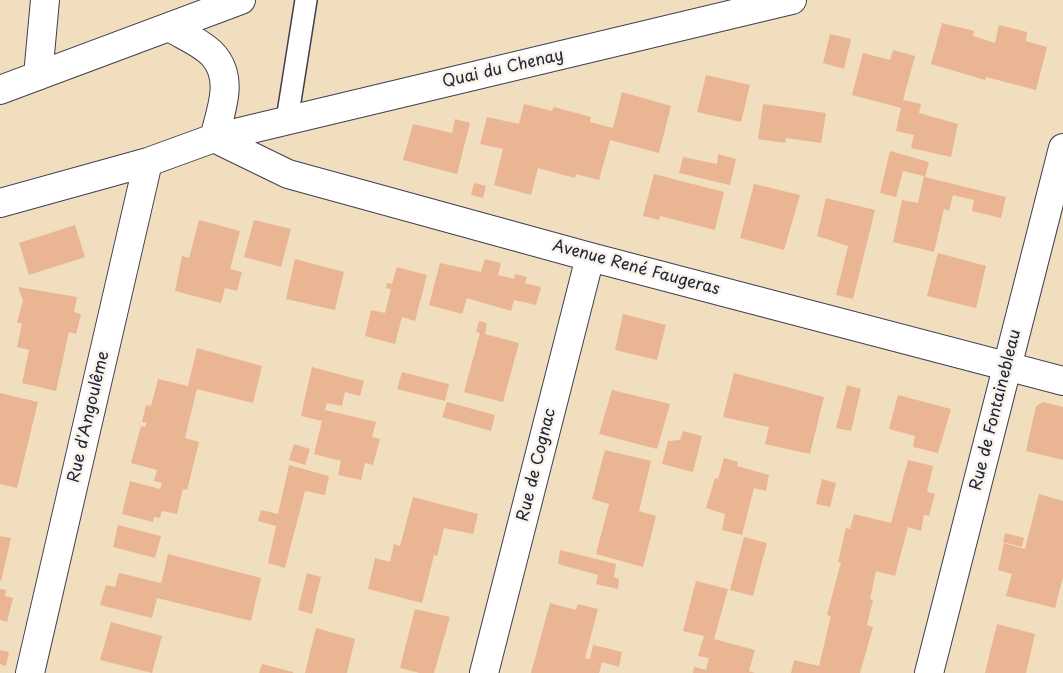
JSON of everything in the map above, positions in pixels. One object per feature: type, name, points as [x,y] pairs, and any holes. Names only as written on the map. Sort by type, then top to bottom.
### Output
[{"type":"street","points":[[38,76],[44,0]]},
{"type":"street","points":[[0,90],[171,28],[241,0]]},
{"type":"street","points":[[287,120],[306,0]]},
{"type":"street","name":"Quai du Chenay","points":[[3,199],[148,162],[214,138],[792,0]]},
{"type":"street","points":[[171,28],[213,54],[224,72],[226,87],[214,138]]},
{"type":"street","name":"Avenue René Faugeras","points":[[214,138],[288,174],[1063,381]]},
{"type":"street","name":"Rue de Fontainebleau","points":[[929,673],[1063,148]]},
{"type":"street","name":"Rue d'Angoulême","points":[[30,673],[148,162]]},
{"type":"street","name":"Rue de Cognac","points":[[484,673],[590,256]]},
{"type":"building","points":[[942,23],[974,31],[973,36],[995,43],[999,25],[1027,32],[1026,41],[1047,47],[1036,90],[986,77],[985,80],[931,64]]},
{"type":"building","points":[[830,34],[851,39],[844,69],[823,63]]},
{"type":"building","points":[[893,50],[915,56],[903,100],[921,104],[919,113],[958,124],[951,157],[911,148],[914,135],[896,131],[901,108],[852,95],[863,53],[890,60]]},
{"type":"building","points":[[706,75],[750,85],[741,122],[697,112]]},
{"type":"building","points":[[622,92],[671,106],[659,153],[610,140],[599,180],[576,174],[575,178],[538,168],[531,195],[494,185],[503,149],[480,144],[487,117],[519,124],[524,104],[552,111],[554,107],[591,117],[590,122],[613,128]]},
{"type":"building","points":[[763,104],[826,113],[821,143],[786,138],[785,143],[758,139]]},
{"type":"building","points":[[455,119],[470,123],[457,174],[403,160],[413,124],[452,133]]},
{"type":"building","points":[[890,151],[929,162],[925,177],[1006,197],[1001,218],[972,211],[974,200],[953,195],[949,211],[944,209],[934,252],[893,242],[902,200],[918,203],[924,176],[903,171],[896,197],[880,193]]},
{"type":"building","points":[[718,154],[736,159],[730,185],[679,173],[683,157],[717,164]]},
{"type":"building","points":[[654,174],[724,192],[715,230],[660,216],[659,220],[643,216]]},
{"type":"building","points":[[474,183],[486,186],[483,198],[471,195]]},
{"type":"building","points":[[754,184],[800,195],[784,250],[740,238]]},
{"type":"building","points":[[826,198],[875,210],[853,299],[836,295],[848,246],[817,236]]},
{"type":"building","points":[[199,220],[240,231],[230,269],[242,272],[237,291],[225,288],[221,303],[175,291],[182,256],[189,258]]},
{"type":"building","points":[[254,220],[291,229],[281,267],[244,257]]},
{"type":"building","points":[[75,225],[85,257],[29,275],[19,243]]},
{"type":"building","points":[[938,253],[986,266],[976,308],[927,296]]},
{"type":"building","points":[[295,259],[344,272],[335,310],[286,299]]},
{"type":"building","points":[[485,259],[501,263],[498,275],[514,279],[515,274],[527,277],[525,283],[541,287],[536,305],[514,300],[511,311],[467,298],[462,314],[429,305],[440,263],[481,272]]},
{"type":"building","points":[[397,267],[427,275],[415,321],[402,317],[395,344],[365,336],[371,310],[385,313],[391,289],[386,288],[387,283],[392,284]]},
{"type":"building","points":[[18,287],[77,297],[74,312],[81,314],[76,334],[69,332],[56,391],[22,383],[29,350],[17,347],[22,324],[17,322],[23,301]]},
{"type":"building","points":[[623,314],[666,325],[657,360],[615,350]]},
{"type":"building","points":[[479,321],[487,323],[485,334],[519,343],[503,402],[464,392],[480,333],[476,332]]},
{"type":"building","points":[[197,348],[262,366],[253,403],[197,389],[185,438],[199,442],[187,490],[183,489],[177,514],[162,511],[160,518],[154,517],[153,522],[122,514],[130,481],[160,489],[162,483],[154,481],[157,470],[131,463],[141,426],[145,427],[147,423],[142,422],[146,405],[151,406],[158,379],[188,386]]},
{"type":"building","points":[[312,367],[364,381],[360,396],[345,392],[342,406],[327,403],[325,410],[376,422],[372,437],[380,439],[373,465],[365,463],[361,480],[338,475],[341,461],[314,454],[322,421],[301,416]]},
{"type":"building","points":[[402,372],[449,384],[445,401],[397,389]]},
{"type":"building","points":[[734,373],[824,397],[810,454],[765,444],[769,427],[723,417]]},
{"type":"building","points":[[847,385],[861,389],[851,431],[836,428]]},
{"type":"building","points":[[612,390],[670,404],[657,449],[599,434]]},
{"type":"building","points":[[0,393],[38,402],[17,488],[0,484]]},
{"type":"building","points":[[898,395],[951,409],[938,453],[913,447],[915,436],[889,429]]},
{"type":"building","points":[[447,402],[495,415],[491,431],[442,417]]},
{"type":"building","points":[[1043,402],[1063,407],[1063,460],[1026,451],[1036,406]]},
{"type":"building","points":[[683,431],[702,436],[693,472],[662,464],[668,441],[680,440]]},
{"type":"building","points":[[294,444],[310,449],[305,465],[289,460]]},
{"type":"building","points":[[605,450],[651,461],[639,511],[656,516],[643,567],[596,554],[609,504],[592,499]]},
{"type":"building","points":[[724,458],[738,462],[737,466],[769,475],[766,491],[754,488],[742,535],[722,530],[725,514],[706,508],[715,478],[718,479]]},
{"type":"building","points":[[908,460],[933,466],[927,492],[935,494],[929,516],[924,515],[921,531],[908,527],[895,576],[876,571],[870,599],[873,600],[867,625],[873,627],[860,673],[791,673],[794,660],[819,666],[831,616],[827,615],[841,562],[838,562],[846,528],[850,529],[854,514],[891,523]]},
{"type":"building","points":[[289,465],[329,476],[325,495],[305,491],[285,568],[268,563],[276,526],[258,521],[261,510],[278,514]]},
{"type":"building","points":[[822,479],[836,483],[830,507],[816,504]]},
{"type":"building","points":[[1039,494],[1063,501],[1063,577],[1055,608],[1006,596],[1012,574],[998,570],[1004,543],[1025,549]]},
{"type":"building","points":[[413,497],[478,514],[473,534],[444,528],[437,556],[434,555],[422,603],[368,589],[375,558],[390,562],[394,544],[400,546]]},
{"type":"building","points":[[118,525],[161,536],[155,558],[113,547]]},
{"type":"building","points":[[1005,533],[1024,538],[1022,547],[1003,542]]},
{"type":"building","points":[[0,536],[11,538],[1,581],[0,581]]},
{"type":"building","points":[[744,537],[767,543],[753,596],[730,590]]},
{"type":"building","points":[[560,550],[616,564],[614,577],[619,579],[618,589],[596,584],[598,575],[558,564]]},
{"type":"building","points":[[168,554],[261,578],[251,621],[157,598],[152,618],[100,605],[106,585],[115,587],[119,573],[161,583]]},
{"type":"building","points":[[307,573],[321,577],[312,614],[298,610]]},
{"type":"building","points":[[696,581],[728,589],[714,639],[755,650],[749,671],[755,673],[693,673],[694,667],[706,670],[709,658],[698,656],[704,636],[683,631]]},
{"type":"building","points":[[0,589],[6,590],[5,596],[13,598],[7,622],[0,620]]},
{"type":"building","points":[[550,603],[576,610],[578,604],[598,609],[585,658],[590,659],[593,645],[622,652],[619,667],[602,662],[599,673],[531,673]]},
{"type":"building","points":[[415,609],[450,617],[434,673],[420,673],[400,668]]},
{"type":"building","points":[[111,622],[162,636],[152,673],[100,660]]},
{"type":"building","points":[[997,624],[1035,634],[1026,673],[985,673]]},
{"type":"building","points":[[316,628],[355,639],[347,673],[305,673]]},
{"type":"building","points":[[0,650],[9,652],[6,666],[0,664]]},
{"type":"building","points":[[262,664],[293,672],[293,673],[259,673]]}]
